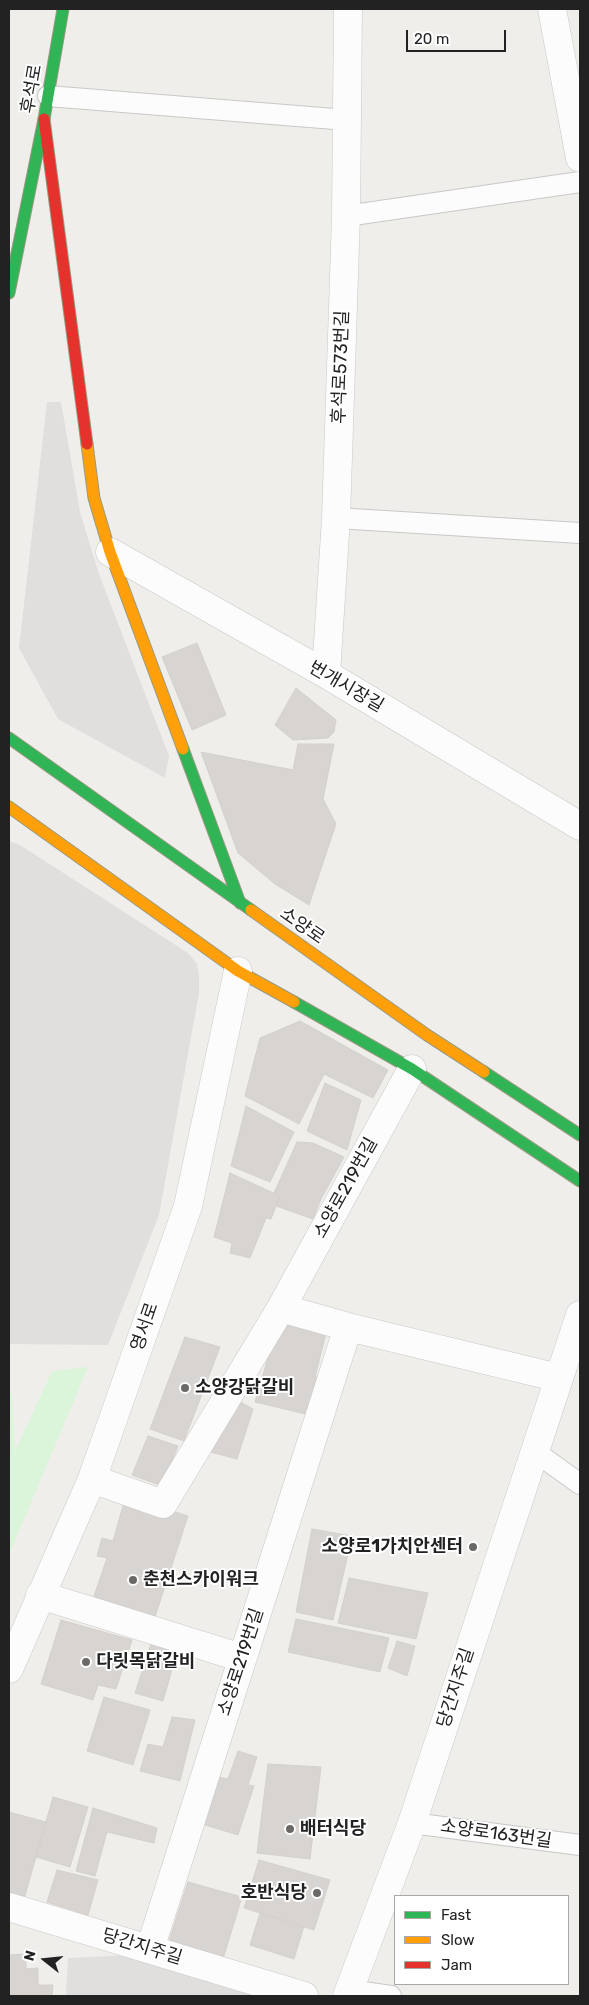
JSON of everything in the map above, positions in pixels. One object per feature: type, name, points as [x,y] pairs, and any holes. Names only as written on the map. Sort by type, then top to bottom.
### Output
[{"type":"street","name":"후석로","points":[[9,293],[44,119],[63,9]]},
{"type":"street","name":"후석로573번길","points":[[326,674],[336,518],[346,216],[348,9]]},
{"type":"street","points":[[552,9],[580,158]]},
{"type":"street","points":[[44,119],[94,498],[110,552],[240,903]]},
{"type":"street","name":"번개시장길","points":[[110,552],[326,674],[580,826]]},
{"type":"street","name":"소양로","points":[[9,738],[427,1035],[580,1135]]},
{"type":"street","points":[[9,807],[238,971],[412,1069],[580,1181]]},
{"type":"street","name":"영서로","points":[[9,1669],[92,1478],[188,1206],[238,971]]},
{"type":"street","name":"소양로219번길","points":[[92,1478],[163,1504],[281,1308],[412,1069]]},
{"type":"street","points":[[281,1308],[348,1327],[558,1378]]},
{"type":"street","name":"당간지주길","points":[[348,1993],[412,1823],[580,1315]]},
{"type":"street","name":"소양로219번길","points":[[150,1949],[348,1327]]},
{"type":"street","points":[[40,1595],[242,1658]]},
{"type":"street","name":"당간지주길","points":[[9,1907],[304,1996]]},
{"type":"lane","points":[[48,96],[347,120]]},
{"type":"lane","points":[[346,216],[580,182]]},
{"type":"lane","points":[[336,518],[580,534]]},
{"type":"lane","points":[[534,1451],[580,1484]]},
{"type":"lane","name":"소양로163번길","points":[[412,1823],[580,1845]]},
{"type":"lane","points":[[348,1993],[391,1996]]},
{"type":"green space","points":[[88,1367],[9,1555],[9,1393],[12,1393],[15,1451],[52,1371]]},
{"type":"shaded area","points":[[47,402],[61,402],[80,512],[99,574],[169,756],[165,778],[58,719],[19,648]]},
{"type":"shaded area","points":[[9,841],[20,845],[188,953],[197,964],[199,993],[159,1215],[108,1345],[9,1344]]},
{"type":"shaded area","points":[[131,1955],[275,1996],[66,1996],[68,1958]]},
{"type":"building","points":[[197,643],[226,715],[192,730],[162,657]]},
{"type":"building","points":[[296,688],[336,720],[334,732],[328,738],[293,740],[275,725]]},
{"type":"building","points":[[298,744],[334,744],[323,799],[336,824],[309,905],[275,884],[238,853],[201,752],[293,770]]},
{"type":"building","points":[[300,1021],[388,1070],[373,1098],[324,1074],[299,1124],[245,1096],[260,1038]]},
{"type":"building","points":[[325,1083],[361,1100],[347,1150],[307,1131]]},
{"type":"building","points":[[246,1106],[294,1132],[270,1182],[231,1166]]},
{"type":"building","points":[[297,1142],[313,1143],[344,1157],[321,1199],[313,1219],[276,1206],[280,1196],[274,1193]]},
{"type":"building","points":[[230,1173],[280,1196],[271,1219],[266,1218],[250,1258],[230,1253],[232,1243],[214,1237]]},
{"type":"building","points":[[280,1317],[327,1329],[315,1377],[324,1379],[310,1415],[255,1402]]},
{"type":"building","name":"소양강닭갈비","points":[[185,1337],[220,1347],[184,1441],[150,1429]]},
{"type":"building","points":[[233,1398],[253,1409],[237,1459],[203,1450]]},
{"type":"building","points":[[148,1436],[178,1446],[162,1486],[132,1475]]},
{"type":"building","name":"춘천스카이워크","points":[[123,1506],[169,1510],[188,1516],[154,1620],[92,1602],[107,1558],[97,1556],[102,1538],[113,1541]]},
{"type":"building","points":[[312,1529],[352,1536],[333,1620],[296,1612]]},
{"type":"building","points":[[349,1578],[428,1593],[416,1639],[338,1623]]},
{"type":"building","points":[[296,1619],[389,1638],[380,1672],[288,1652]]},
{"type":"building","name":"다릿목닭갈비","points":[[61,1620],[132,1640],[116,1689],[98,1685],[93,1700],[41,1684]]},
{"type":"building","points":[[397,1641],[415,1646],[407,1676],[388,1668]]},
{"type":"building","points":[[151,1644],[177,1652],[163,1701],[135,1693]]},
{"type":"building","points":[[104,1697],[150,1710],[133,1765],[87,1751]]},
{"type":"building","points":[[172,1717],[195,1720],[180,1781],[140,1771],[148,1744],[163,1747]]},
{"type":"building","points":[[238,1751],[257,1757],[248,1785],[254,1786],[238,1835],[202,1824],[218,1777],[228,1779]]},
{"type":"building","points":[[268,1764],[321,1767],[310,1859],[257,1853]]},
{"type":"building","points":[[53,1797],[88,1807],[70,1867],[36,1857]]},
{"type":"building","points":[[93,1808],[157,1828],[154,1843],[107,1832],[95,1876],[76,1871]]},
{"type":"building","points":[[9,1812],[46,1822],[24,1899],[9,1895]]},
{"type":"building","points":[[259,1860],[330,1880],[314,1930],[244,1908]]},
{"type":"building","points":[[57,1870],[98,1880],[88,1915],[47,1902]]},
{"type":"building","points":[[188,1882],[242,1897],[222,1962],[168,1944]]},
{"type":"building","points":[[260,1913],[304,1926],[294,1959],[250,1945]]},
{"type":"building","points":[[26,1954],[26,1969],[38,1968],[38,1985],[53,1985],[52,1996],[9,1996],[9,1955]]},
{"type":"traffic: fast","points":[[9,293],[44,119],[63,9]]},
{"type":"traffic: fast","points":[[9,738],[251,910]]},
{"type":"traffic: fast","points":[[183,749],[240,903]]},
{"type":"traffic: fast","points":[[294,1002],[412,1069],[580,1181]]},
{"type":"traffic: fast","points":[[484,1072],[580,1135]]},
{"type":"traffic: slow","points":[[87,444],[94,498],[110,552],[183,749]]},
{"type":"traffic: slow","points":[[9,807],[238,971],[294,1002]]},
{"type":"traffic: slow","points":[[251,910],[427,1035],[484,1072]]},
{"type":"traffic: jam","points":[[44,119],[87,444]]},
{"type":"place","name":"소양강닭갈비","points":[[185,1388]]},
{"type":"place","name":"소양로1가치안센터","points":[[473,1547]]},
{"type":"place","name":"춘천스카이워크","points":[[133,1580]]},
{"type":"place","name":"다릿목닭갈비","points":[[86,1662]]},
{"type":"place","name":"배터식당","points":[[290,1829]]},
{"type":"place","name":"호반식당","points":[[317,1893]]}]
